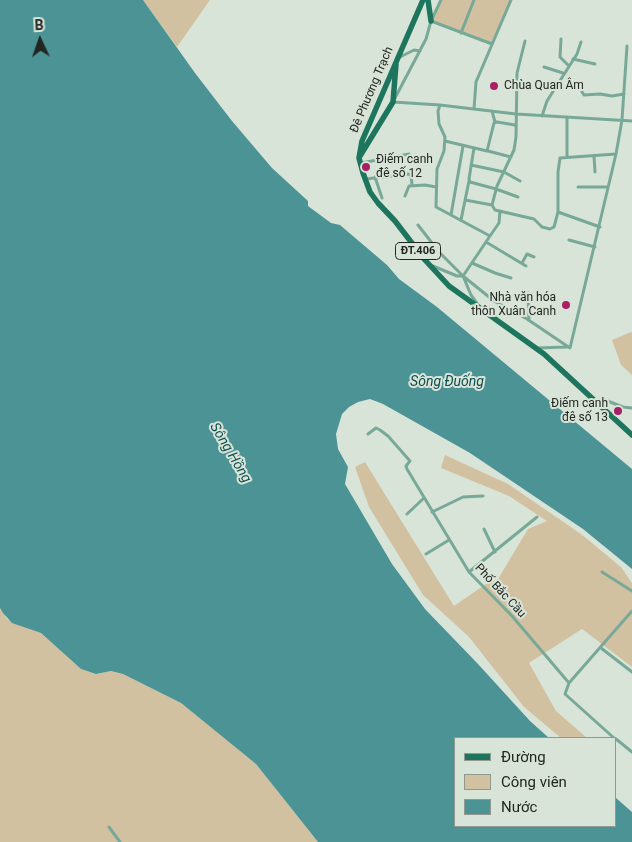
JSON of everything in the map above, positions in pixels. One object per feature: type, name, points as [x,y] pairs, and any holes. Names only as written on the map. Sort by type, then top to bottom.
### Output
[{"type":"main road","name":"Đê Phương Trạch","points":[[360,160],[362,141],[423,0]]},
{"type":"main road","points":[[428,0],[430,21]]},
{"type":"main road","points":[[360,160],[393,102],[396,59]]},
{"type":"main road","name":"ĐT.406","points":[[360,160],[370,192],[425,260],[449,286],[536,348],[632,435]]},
{"type":"street","points":[[441,0],[430,21],[426,39],[393,102],[440,105],[516,114],[632,121]]},
{"type":"street","points":[[461,32],[474,0]]},
{"type":"street","points":[[474,109],[476,82],[511,0]]},
{"type":"street","points":[[430,21],[492,44]]},
{"type":"street","points":[[561,39],[560,57],[569,66]]},
{"type":"street","points":[[525,41],[517,73],[514,150],[496,189],[492,205],[495,210],[534,219],[542,227],[550,229],[554,227],[558,212],[560,158],[616,154]]},
{"type":"street","points":[[542,116],[547,101],[569,66],[580,42]]},
{"type":"street","points":[[536,348],[570,348],[616,154],[622,120],[626,46]]},
{"type":"street","points":[[396,59],[414,50],[420,51]]},
{"type":"street","points":[[573,58],[595,64]]},
{"type":"street","points":[[544,67],[563,73]]},
{"type":"street","points":[[582,85],[582,94],[584,95],[600,94],[612,96],[624,94]]},
{"type":"street","points":[[440,105],[438,111],[439,124],[445,141],[444,151],[437,169],[436,207],[490,236]]},
{"type":"street","points":[[487,151],[495,122],[492,111]]},
{"type":"street","points":[[567,117],[567,157]]},
{"type":"street","points":[[495,122],[515,125]]},
{"type":"street","points":[[445,141],[511,157]]},
{"type":"street","points":[[451,215],[463,146]]},
{"type":"street","points":[[461,220],[474,148]]},
{"type":"street","points":[[360,160],[409,154]]},
{"type":"street","points":[[594,156],[595,172]]},
{"type":"street","points":[[471,165],[504,172],[520,181]]},
{"type":"street","points":[[365,179],[374,176],[410,174],[412,185]]},
{"type":"street","points":[[374,176],[382,198]]},
{"type":"street","points":[[469,181],[518,197]]},
{"type":"street","points":[[405,196],[408,186],[436,187]]},
{"type":"street","points":[[578,188],[608,188]]},
{"type":"street","points":[[465,200],[492,205]]},
{"type":"street","points":[[463,276],[499,223],[500,211]]},
{"type":"street","points":[[558,212],[600,227]]},
{"type":"street","points":[[418,225],[439,252],[463,276],[494,301],[568,347]]},
{"type":"street","points":[[569,240],[595,247]]},
{"type":"street","points":[[486,242],[524,265],[527,254],[534,257]]},
{"type":"street","points":[[425,260],[445,272],[463,276]]},
{"type":"street","points":[[472,263],[495,274],[511,278]]},
{"type":"street","points":[[463,276],[471,295],[482,310]]},
{"type":"street","points":[[528,294],[529,321]]},
{"type":"street","points":[[593,400],[605,400],[623,407],[632,408]]},
{"type":"street","name":"Phố Bắc Cầu","points":[[368,434],[376,428],[388,436],[410,461],[406,468],[469,572],[512,616],[569,683],[564,694],[613,737]]},
{"type":"street","points":[[432,512],[463,497],[483,496]]},
{"type":"street","points":[[407,514],[424,498]]},
{"type":"street","points":[[469,572],[537,517]]},
{"type":"street","points":[[484,528],[495,552]]},
{"type":"street","points":[[426,554],[449,540]]},
{"type":"street","points":[[602,572],[632,591]]},
{"type":"street","points":[[569,683],[632,611]]},
{"type":"street","points":[[601,648],[632,672]]},
{"type":"street","name":"Phố Bắc Cầu","points":[[617,741],[632,752]]},
{"type":"street","points":[[109,827],[120,842]]},
{"type":"green space","points":[[143,0],[210,0],[177,47]]},
{"type":"green space","points":[[441,0],[511,0],[492,44],[431,21]]},
{"type":"green space","points":[[631,332],[632,375],[621,365],[612,340]]},
{"type":"green space","points":[[445,455],[508,484],[581,534],[621,567],[632,583],[632,667],[582,629],[529,663],[556,711],[586,737],[560,737],[524,707],[469,637],[423,595],[369,507],[355,467],[365,462],[454,606],[486,584],[498,579],[528,529],[547,521],[509,496],[441,468]]},
{"type":"green space","points":[[0,608],[7,619],[41,633],[81,669],[96,674],[111,671],[123,674],[181,703],[256,764],[318,842],[0,842]]},
{"type":"water","points":[[0,0],[143,0],[232,121],[272,168],[308,201],[308,206],[331,223],[340,225],[387,265],[399,279],[437,307],[632,469],[632,569],[583,529],[470,453],[383,404],[370,399],[349,407],[342,414],[336,434],[338,449],[348,467],[345,484],[392,564],[425,609],[530,721],[548,737],[454,737],[454,827],[617,827],[617,799],[632,812],[632,842],[318,842],[256,764],[181,703],[123,674],[111,671],[96,674],[81,669],[41,633],[12,623],[0,608]]},
{"type":"place","name":"Chùa Quan Âm","points":[[494,86]]},
{"type":"place","name":"Điếm canh đê số 12","points":[[366,167]]},
{"type":"place","name":"Nhà văn hóa thôn Xuân Canh","points":[[566,305]]},
{"type":"place","name":"Điếm canh đê số 13","points":[[618,411]]},
{"type":"water label","name":"Sông Đuống","points":[[447,382]]},
{"type":"water label","name":"Sông Hồng","points":[[230,453]]}]
